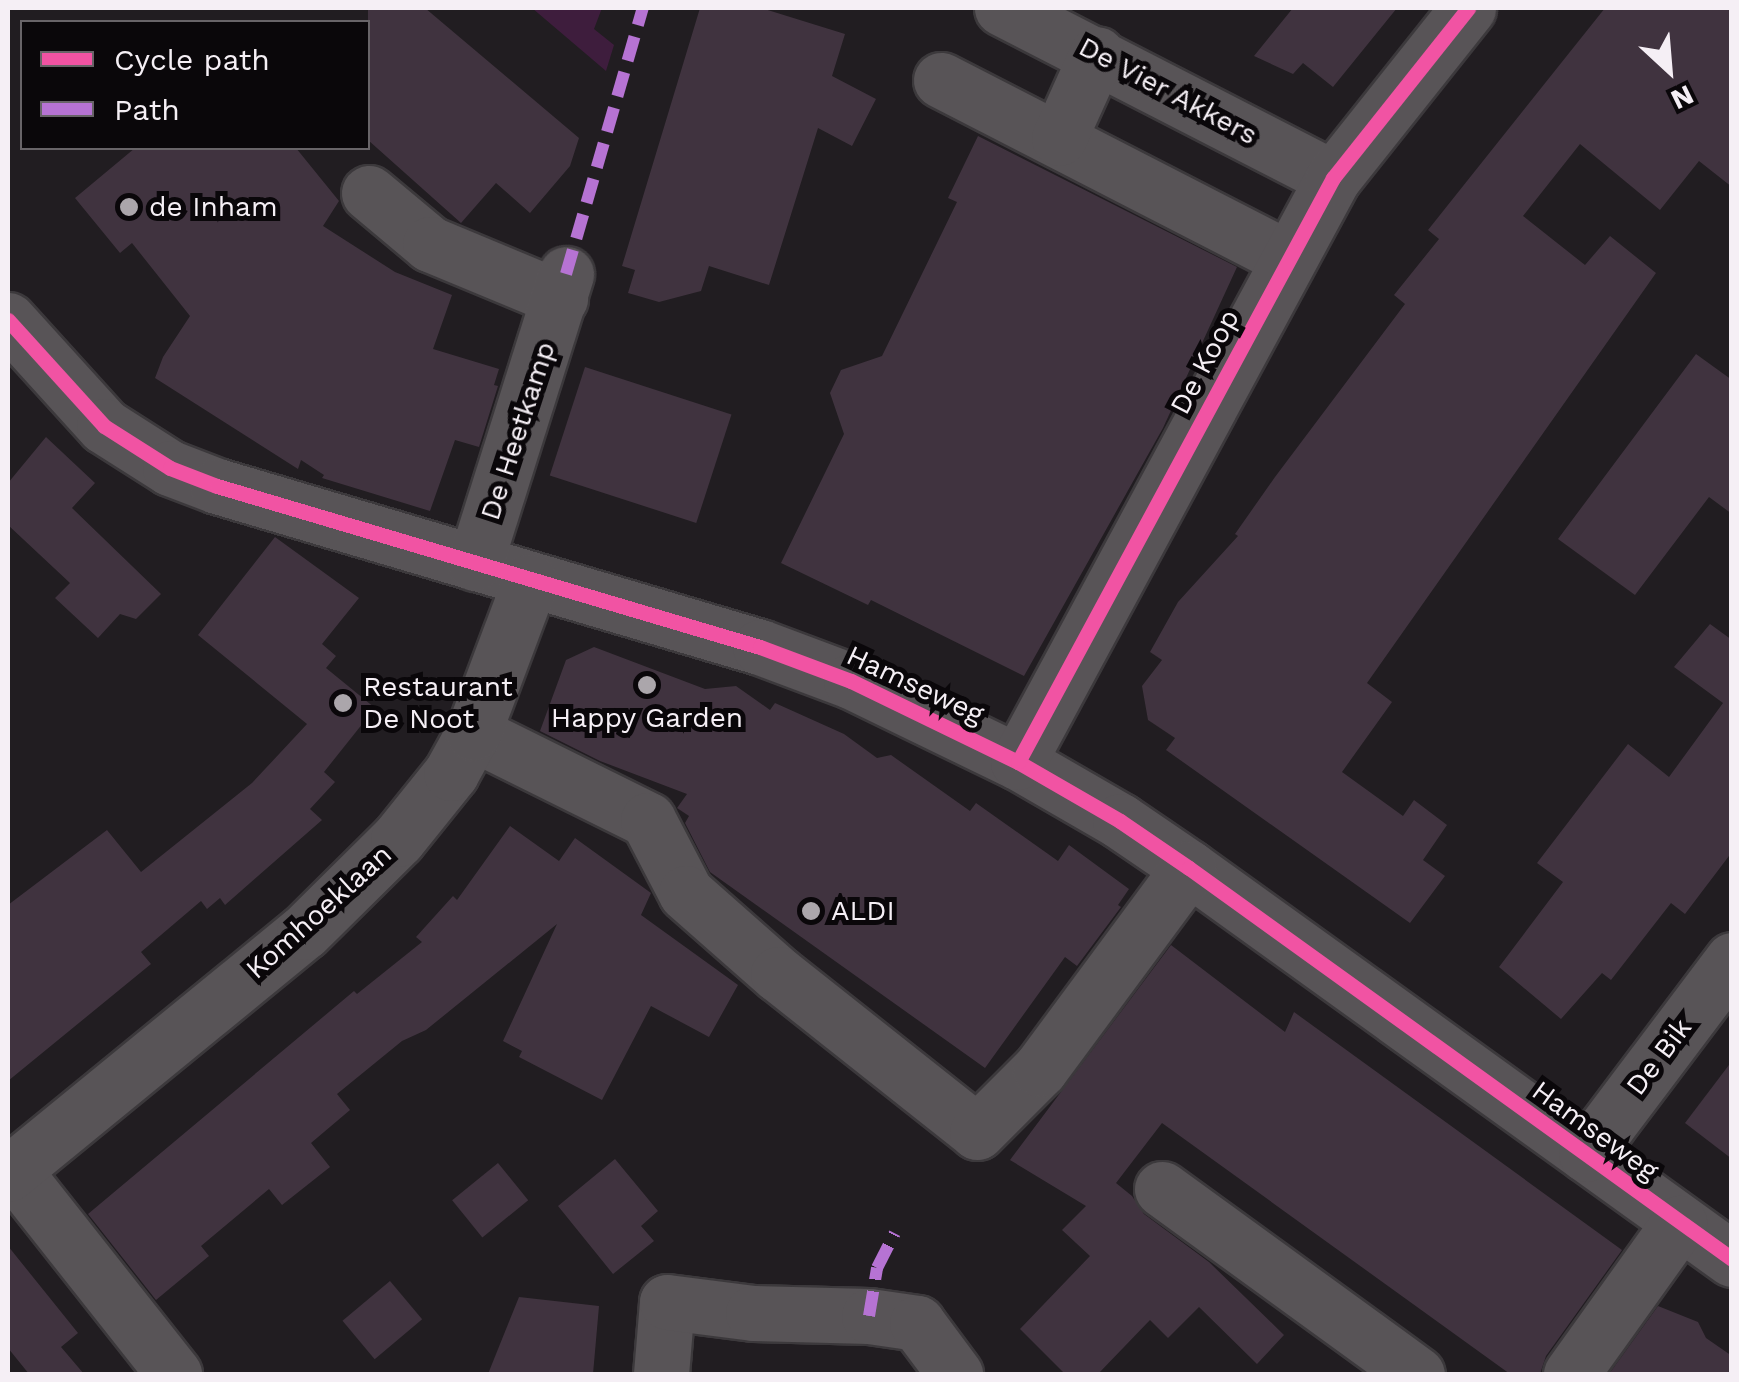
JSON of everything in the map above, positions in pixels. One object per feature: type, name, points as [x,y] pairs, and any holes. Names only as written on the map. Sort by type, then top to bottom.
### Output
[{"type":"street","name":"De Koop","points":[[1018,762],[1333,178],[1468,8]]},
{"type":"street","name":"De Vier Akkers","points":[[1013,9],[1333,178]]},
{"type":"street","points":[[1059,138],[1096,54]]},
{"type":"street","points":[[941,80],[1289,259]]},
{"type":"street","name":"De Heetkamp","points":[[369,193],[430,244],[563,286],[475,564]]},
{"type":"street","name":"Hamseweg","points":[[8,320],[104,426],[170,468],[216,486],[810,665],[1018,762],[1120,820],[1189,868],[1732,1259]]},
{"type":"street","name":"Komhoeklaan","points":[[174,1374],[10,1172],[355,886],[428,804],[473,733],[530,581]]},
{"type":"street","points":[[473,733],[648,820],[686,893],[778,974],[978,1132],[1040,1069],[1189,868]]},
{"type":"street","name":"De Bik","points":[[1586,1154],[1732,960]]},
{"type":"street","points":[[1162,1189],[1417,1374]]},
{"type":"street","points":[[1572,1374],[1679,1222]]},
{"type":"street","points":[[661,1374],[667,1302],[753,1313],[869,1316],[918,1323],[955,1374]]},
{"type":"shaded area","points":[[532,8],[602,8],[594,29],[614,45],[606,71]]},
{"type":"building","points":[[368,8],[425,8],[579,138],[570,166],[530,213],[496,183],[461,223],[370,142]]},
{"type":"building","points":[[700,8],[761,8],[845,34],[832,76],[876,99],[852,146],[818,128],[769,285],[709,266],[701,291],[659,302],[628,293],[635,270],[622,266]]},
{"type":"building","points":[[1293,8],[1397,8],[1333,87],[1303,63],[1293,74],[1254,56]]},
{"type":"building","points":[[1605,8],[1732,8],[1732,187],[1699,161],[1660,210],[1580,144],[1523,216],[1585,265],[1610,236],[1656,273],[1367,683],[1392,702],[1342,772],[1403,816],[1414,800],[1447,825],[1423,860],[1445,876],[1410,923],[1166,750],[1175,738],[1148,720],[1142,686],[1162,660],[1150,652],[1178,602],[1238,536],[1235,534],[1275,477],[1405,304],[1394,295],[1439,239],[1428,230]]},
{"type":"building","points":[[978,136],[1237,267],[1163,428],[1024,676],[871,600],[868,605],[781,563],[844,434],[830,393],[841,370],[882,356],[957,202],[948,198]]},
{"type":"building","points":[[133,150],[298,150],[339,201],[323,226],[395,272],[452,295],[433,349],[499,369],[494,385],[498,386],[479,447],[455,440],[430,511],[322,478],[324,475],[301,460],[298,469],[155,378],[163,357],[190,316],[132,243],[120,253],[75,198]]},
{"type":"building","points":[[1696,354],[1732,380],[1732,514],[1709,497],[1635,595],[1558,539]]},
{"type":"building","points":[[585,367],[731,415],[696,523],[550,475]]},
{"type":"building","points":[[46,437],[95,483],[72,508],[161,594],[136,619],[120,614],[98,638],[55,598],[70,583],[8,525],[8,483]]},
{"type":"building","points":[[275,537],[359,598],[322,644],[336,656],[326,668],[375,708],[324,772],[335,782],[310,809],[322,820],[225,905],[220,898],[207,909],[201,901],[141,952],[151,964],[8,1081],[8,905],[107,830],[141,872],[252,783],[307,724],[198,635]]},
{"type":"building","points":[[1710,624],[1732,640],[1732,852],[1685,914],[1671,903],[1611,980],[1602,973],[1561,1019],[1499,967],[1563,882],[1537,863],[1628,744],[1669,777],[1723,703],[1674,667]]},
{"type":"building","points":[[594,647],[705,689],[736,686],[770,710],[775,703],[844,734],[877,758],[891,755],[970,811],[976,803],[1058,861],[1069,845],[1129,889],[1118,905],[1121,907],[1077,966],[1065,957],[985,1068],[710,872],[685,823],[689,816],[677,808],[687,794],[600,761],[540,731],[566,660]]},
{"type":"building","points":[[510,826],[559,861],[575,838],[651,893],[641,915],[738,985],[709,1037],[651,1006],[602,1100],[519,1057],[522,1051],[503,1041],[557,924],[426,1030],[402,1041],[337,1094],[350,1110],[311,1143],[330,1167],[282,1205],[269,1189],[201,1246],[209,1256],[156,1300],[88,1214],[354,991],[357,994],[422,942],[416,937],[453,896],[457,900]]},
{"type":"building","points":[[1171,945],[1285,1032],[1294,1012],[1622,1250],[1546,1356],[1540,1374],[1510,1374],[1162,1123],[1116,1183],[1132,1196],[1144,1214],[1209,1262],[1284,1335],[1257,1364],[1199,1307],[1168,1338],[1150,1320],[1098,1374],[1065,1374],[1020,1329],[1090,1256],[1062,1230],[1086,1206],[1010,1160]]},
{"type":"building","points":[[1732,1061],[1732,1159],[1685,1123]]},
{"type":"building","points":[[615,1159],[658,1211],[641,1226],[654,1241],[613,1274],[558,1206]]},
{"type":"building","points":[[498,1163],[528,1200],[482,1237],[452,1200]]},
{"type":"building","points":[[8,1246],[78,1333],[61,1347],[84,1374],[29,1374],[8,1348]]},
{"type":"building","points":[[390,1281],[422,1319],[375,1359],[343,1321]]},
{"type":"building","points":[[519,1297],[599,1306],[593,1374],[488,1374]]},
{"type":"building","points":[[1658,1306],[1698,1322],[1706,1338],[1732,1356],[1732,1374],[1609,1374]]},
{"type":"marked path","points":[[566,274],[643,8]]},
{"type":"marked path","points":[[869,1316],[877,1268],[895,1233]]},
{"type":"cycle path","points":[[1018,762],[1333,178],[1468,8]]},
{"type":"cycle path","points":[[8,320],[104,426],[170,468],[217,486],[760,647],[851,681],[1018,762],[1120,821],[1189,868],[1732,1259]]},
{"type":"place","name":"de Inham","points":[[129,207]]},
{"type":"place","name":"Happy Garden","points":[[647,685]]},
{"type":"place","name":"Restaurant De Noot","points":[[343,703]]},
{"type":"place","name":"ALDI","points":[[811,911]]}]
